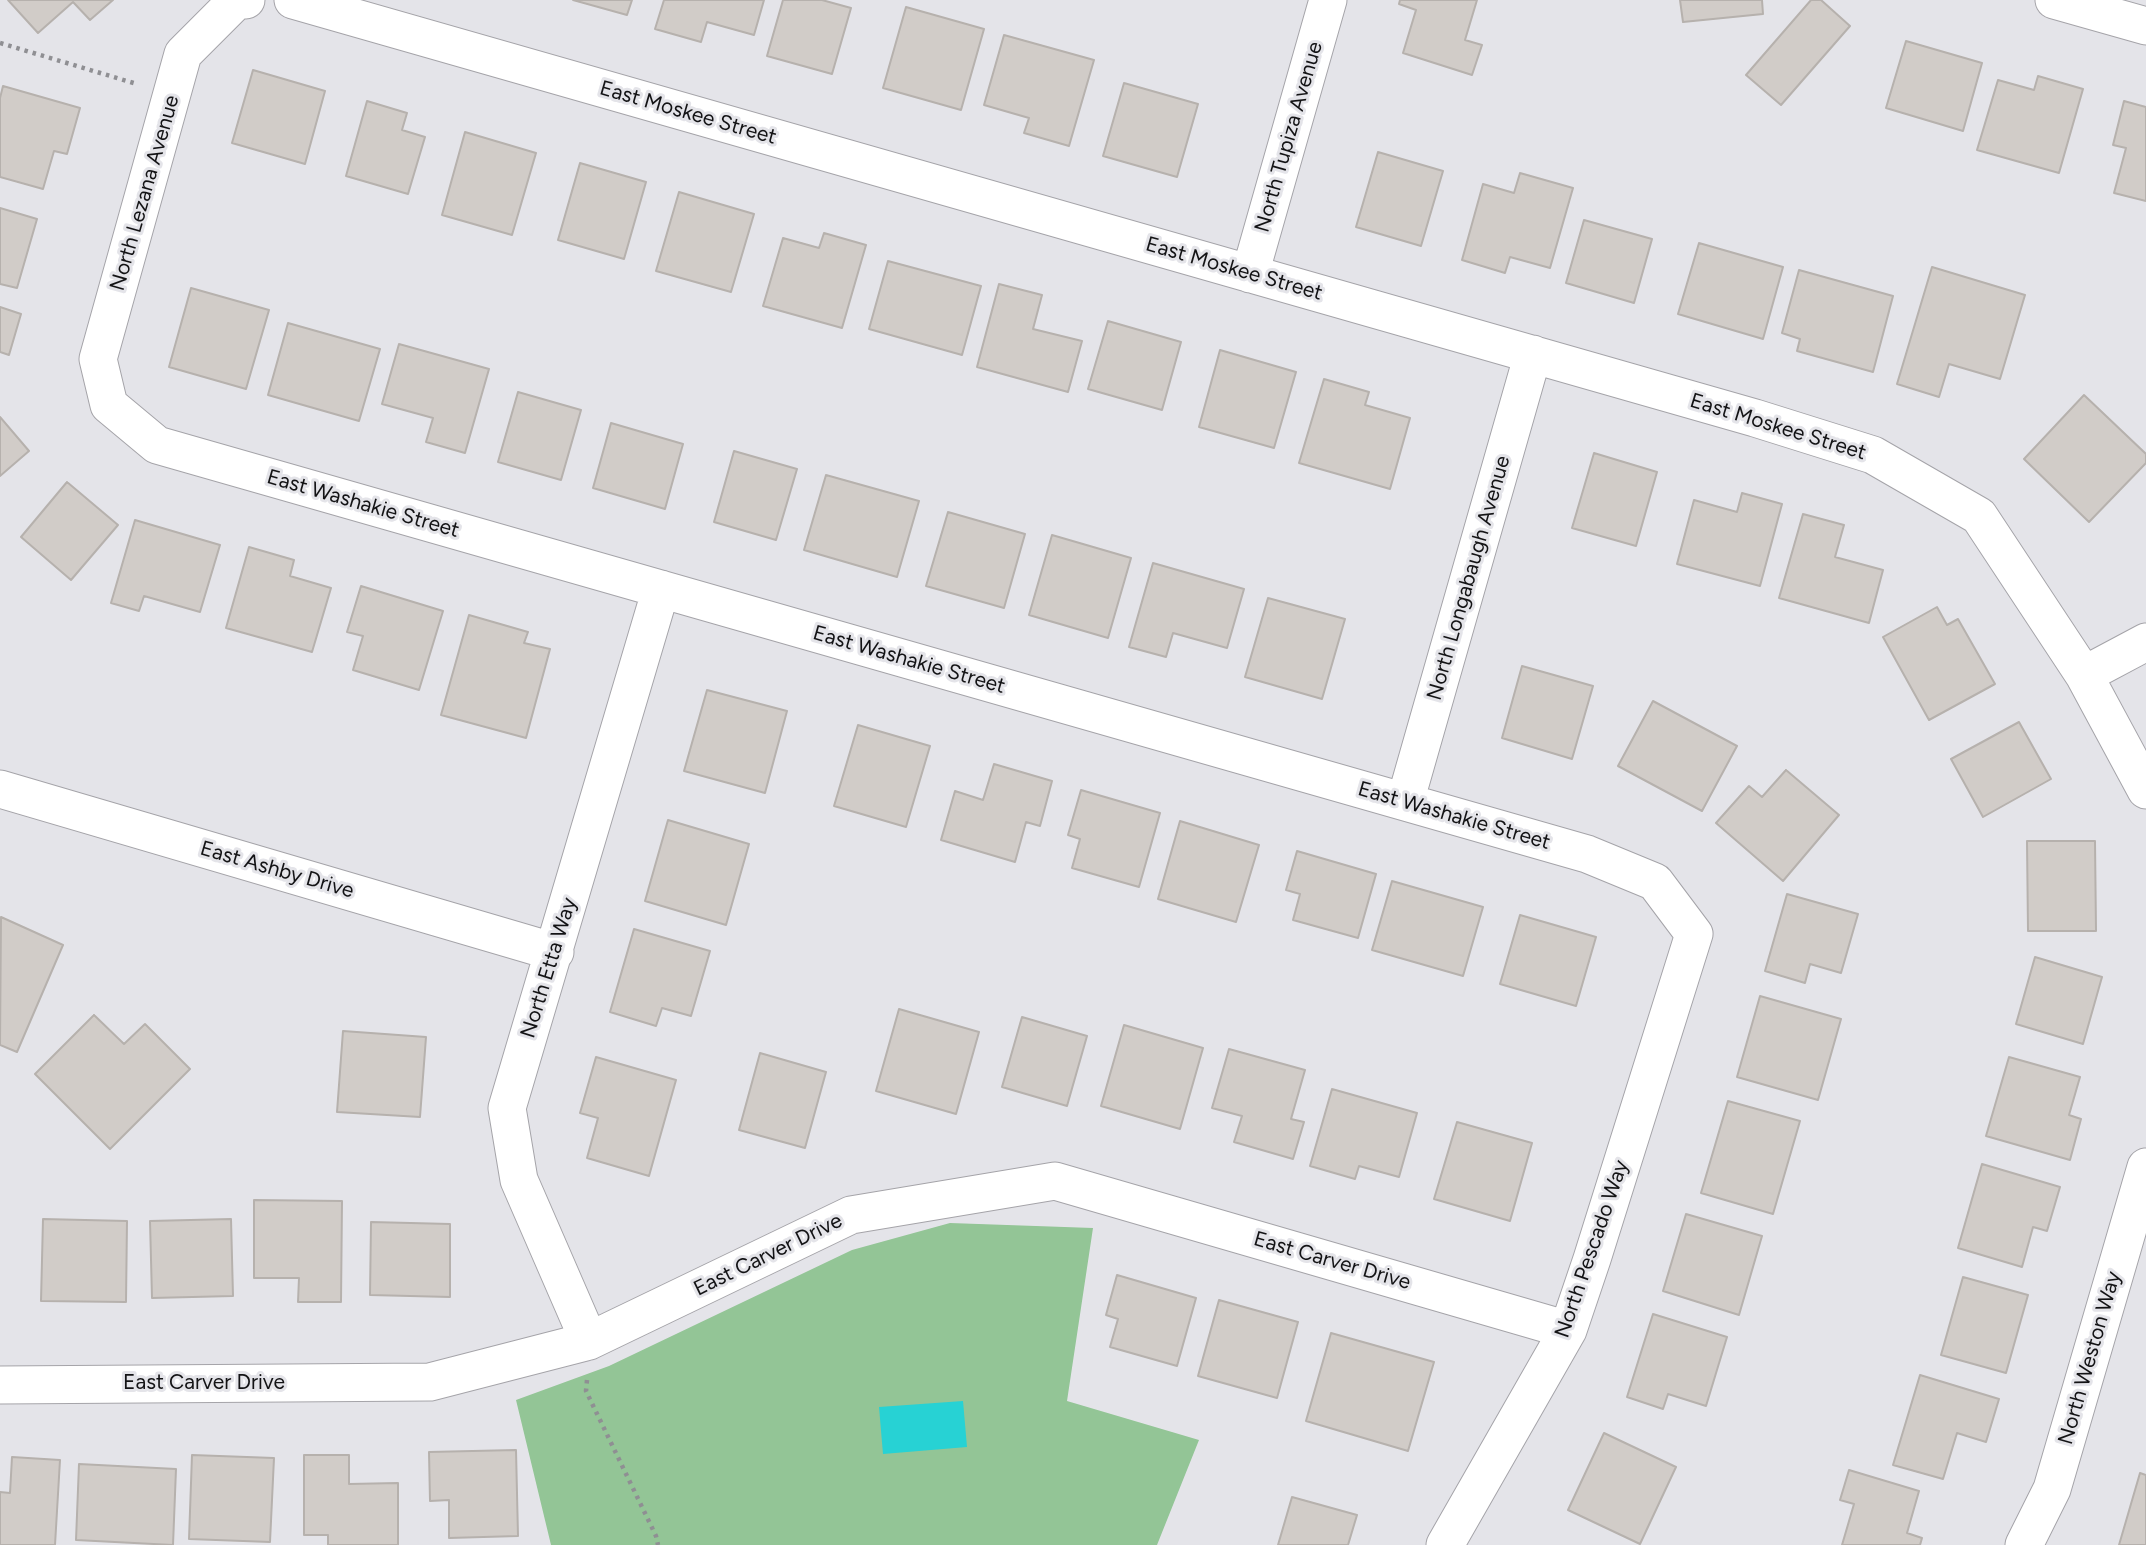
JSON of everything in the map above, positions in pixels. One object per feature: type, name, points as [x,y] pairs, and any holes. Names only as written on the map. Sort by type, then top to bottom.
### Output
[{"type":"street","points":[[237,0],[246,0]]},
{"type":"street","name":"North Lezana Avenue","points":[[109,405],[98,359],[183,54],[237,0]]},
{"type":"street","name":"East Moskee Street","points":[[293,0],[1533,354],[1873,455],[1979,516],[2084,674],[2146,790]]},
{"type":"street","name":"North Tupiza Avenue","points":[[1250,274],[1328,0]]},
{"type":"street","points":[[2054,0],[2146,26]]},
{"type":"street","name":"North Longabaugh Avenue","points":[[1405,802],[1533,354]]},
{"type":"street","name":"East Washakie Street","points":[[109,405],[157,445],[1587,855],[1655,882],[1694,934]]},
{"type":"street","name":"North Etta Way","points":[[589,1341],[519,1180],[507,1108],[661,589]]},
{"type":"street","points":[[2084,674],[2146,642]]},
{"type":"street","name":"East Ashby Drive","points":[[0,789],[555,952]]},
{"type":"street","name":"North Pescado Way","points":[[1445,1545],[1569,1330],[1694,934]]},
{"type":"street","name":"North Weston Way","points":[[2024,1545],[2052,1489],[2146,1167]]},
{"type":"street","name":"East Carver Drive","points":[[0,1385],[430,1382],[589,1341],[851,1215],[1055,1181],[1569,1330]]},
{"type":"path","points":[[0,43],[172,94]]},
{"type":"path","points":[[589,1341],[586,1391],[658,1545]]},
{"type":"green space","points":[[950,1223],[1093,1228],[1067,1401],[1199,1440],[1157,1545],[551,1545],[516,1400],[609,1366],[852,1250]]},
{"type":"water","points":[[963,1401],[967,1447],[883,1454],[879,1407]]},
{"type":"building","points":[[8,0],[113,0],[90,20],[73,2],[38,33]]},
{"type":"building","points":[[573,0],[632,0],[627,15]]},
{"type":"building","points":[[664,0],[764,0],[754,35],[707,22],[701,42],[655,29]]},
{"type":"building","points":[[783,0],[822,0],[851,8],[832,74],[767,56]]},
{"type":"building","points":[[1400,0],[1477,0],[1465,40],[1482,45],[1472,75],[1403,53],[1416,10],[1399,4]]},
{"type":"building","points":[[1680,0],[1762,0],[1763,14],[1683,22]]},
{"type":"building","points":[[1811,0],[1821,0],[1850,26],[1781,105],[1746,75]]},
{"type":"building","points":[[906,7],[984,29],[961,110],[883,88]]},
{"type":"building","points":[[1004,35],[1094,60],[1069,146],[1024,133],[1029,118],[984,105]]},
{"type":"building","points":[[1906,41],[1982,63],[1963,131],[1886,108]]},
{"type":"building","points":[[253,70],[325,91],[305,164],[232,143]]},
{"type":"building","points":[[2038,76],[2083,89],[2059,173],[1977,150],[1998,80],[2034,90]]},
{"type":"building","points":[[1124,83],[1198,104],[1177,177],[1103,156]]},
{"type":"building","points":[[3,86],[80,108],[67,154],[54,151],[43,189],[0,177],[0,98]]},
{"type":"building","points":[[367,101],[407,113],[402,130],[425,137],[408,194],[346,176]]},
{"type":"building","points":[[2124,101],[2146,107],[2146,201],[2114,193],[2126,148],[2113,145]]},
{"type":"building","points":[[465,132],[536,153],[512,235],[442,215]]},
{"type":"building","points":[[1378,152],[1443,171],[1421,246],[1356,227]]},
{"type":"building","points":[[580,163],[646,182],[624,259],[558,240]]},
{"type":"building","points":[[1520,173],[1573,188],[1550,268],[1510,257],[1505,273],[1462,260],[1483,184],[1514,193]]},
{"type":"building","points":[[679,192],[754,214],[731,292],[656,271]]},
{"type":"building","points":[[0,208],[37,219],[17,288],[0,284]]},
{"type":"building","points":[[1584,220],[1652,239],[1634,303],[1566,283]]},
{"type":"building","points":[[824,233],[866,245],[842,328],[763,306],[783,238],[819,248]]},
{"type":"building","points":[[1699,243],[1783,267],[1763,339],[1678,314]]},
{"type":"building","points":[[888,261],[981,286],[962,355],[869,329]]},
{"type":"building","points":[[1932,267],[2025,295],[2000,379],[1949,364],[1939,397],[1897,384]]},
{"type":"building","points":[[1799,270],[1893,296],[1873,372],[1797,351],[1800,339],[1782,333]]},
{"type":"building","points":[[999,284],[1042,295],[1033,329],[1082,341],[1068,392],[977,367]]},
{"type":"building","points":[[191,288],[269,310],[246,389],[169,367]]},
{"type":"building","points":[[0,307],[21,314],[9,355],[0,352]]},
{"type":"building","points":[[1108,321],[1181,342],[1162,410],[1088,389]]},
{"type":"building","points":[[288,323],[380,349],[359,421],[268,395]]},
{"type":"building","points":[[399,344],[489,369],[465,453],[426,442],[433,418],[382,404]]},
{"type":"building","points":[[1220,350],[1296,372],[1274,448],[1199,427]]},
{"type":"building","points":[[1324,379],[1369,392],[1365,405],[1410,418],[1390,489],[1299,463]]},
{"type":"building","points":[[518,392],[581,410],[561,480],[498,462]]},
{"type":"building","points":[[2084,395],[2146,454],[2146,463],[2089,522],[2024,459]]},
{"type":"building","points":[[0,417],[29,451],[0,476]]},
{"type":"building","points":[[611,423],[683,444],[665,509],[593,488]]},
{"type":"building","points":[[734,451],[797,469],[776,540],[714,522]]},
{"type":"building","points":[[1594,453],[1657,472],[1636,546],[1572,528]]},
{"type":"building","points":[[826,475],[919,501],[897,577],[804,550]]},
{"type":"building","points":[[67,482],[118,525],[71,580],[21,537]]},
{"type":"building","points":[[1742,493],[1782,504],[1760,586],[1677,564],[1694,500],[1737,512]]},
{"type":"building","points":[[948,512],[1025,534],[1004,608],[926,586]]},
{"type":"building","points":[[1803,514],[1844,525],[1835,557],[1883,570],[1869,623],[1779,598]]},
{"type":"building","points":[[135,520],[220,545],[200,612],[144,596],[139,611],[111,603]]},
{"type":"building","points":[[1052,535],[1131,558],[1108,638],[1029,615]]},
{"type":"building","points":[[249,547],[294,560],[290,576],[331,588],[312,652],[226,628]]},
{"type":"building","points":[[1153,563],[1244,589],[1227,648],[1173,633],[1166,657],[1129,647]]},
{"type":"building","points":[[361,586],[443,611],[419,690],[353,670],[363,636],[347,632]]},
{"type":"building","points":[[1268,598],[1345,619],[1322,699],[1245,677]]},
{"type":"building","points":[[1937,607],[1947,625],[1958,619],[1995,684],[1929,720],[1883,637]]},
{"type":"building","points":[[469,615],[528,632],[524,643],[550,649],[526,738],[441,715]]},
{"type":"building","points":[[1522,666],[1593,686],[1572,759],[1502,738]]},
{"type":"building","points":[[707,690],[787,711],[765,793],[684,771]]},
{"type":"building","points":[[1653,701],[1737,746],[1702,811],[1618,766]]},
{"type":"building","points":[[2019,722],[2051,779],[1983,817],[1951,759]]},
{"type":"building","points":[[858,725],[930,746],[906,827],[834,806]]},
{"type":"building","points":[[994,764],[1052,781],[1040,826],[1026,822],[1015,862],[941,840],[955,791],[983,800]]},
{"type":"building","points":[[1786,770],[1839,815],[1783,881],[1716,823],[1749,786],[1762,797]]},
{"type":"building","points":[[1081,790],[1160,813],[1139,887],[1072,868],[1080,839],[1068,835]]},
{"type":"building","points":[[668,820],[749,844],[726,925],[645,901]]},
{"type":"building","points":[[1180,821],[1259,845],[1236,922],[1158,899]]},
{"type":"building","points":[[2027,841],[2095,841],[2096,931],[2028,931]]},
{"type":"building","points":[[1297,851],[1376,874],[1358,938],[1293,920],[1300,894],[1286,890]]},
{"type":"building","points":[[1392,881],[1483,907],[1463,976],[1372,950]]},
{"type":"building","points":[[1787,894],[1858,914],[1841,973],[1810,964],[1805,983],[1765,971]]},
{"type":"building","points":[[1520,915],[1596,937],[1576,1006],[1500,984]]},
{"type":"building","points":[[1,917],[63,945],[17,1052],[0,1045]]},
{"type":"building","points":[[634,929],[710,951],[691,1016],[662,1008],[656,1026],[610,1012]]},
{"type":"building","points":[[2035,957],[2102,977],[2083,1044],[2016,1024]]},
{"type":"building","points":[[1760,996],[1841,1019],[1818,1100],[1737,1077]]},
{"type":"building","points":[[899,1009],[979,1032],[956,1114],[876,1091]]},
{"type":"building","points":[[94,1015],[124,1044],[145,1024],[190,1069],[110,1149],[35,1074]]},
{"type":"building","points":[[1022,1017],[1087,1036],[1067,1106],[1002,1087]]},
{"type":"building","points":[[1124,1025],[1203,1048],[1180,1129],[1101,1106]]},
{"type":"building","points":[[343,1031],[426,1037],[420,1117],[337,1112]]},
{"type":"building","points":[[1229,1049],[1305,1070],[1291,1119],[1304,1122],[1293,1159],[1234,1142],[1242,1116],[1212,1108]]},
{"type":"building","points":[[760,1053],[826,1072],[805,1148],[739,1130]]},
{"type":"building","points":[[596,1057],[676,1080],[649,1176],[587,1158],[598,1118],[580,1113]]},
{"type":"building","points":[[2009,1057],[2080,1077],[2069,1115],[2081,1119],[2070,1160],[1986,1136]]},
{"type":"building","points":[[1332,1089],[1417,1113],[1399,1177],[1359,1166],[1355,1179],[1310,1166]]},
{"type":"building","points":[[1728,1101],[1800,1121],[1773,1214],[1701,1193]]},
{"type":"building","points":[[1457,1122],[1532,1143],[1510,1221],[1434,1199]]},
{"type":"building","points":[[1982,1164],[2060,1187],[2047,1231],[2033,1227],[2022,1267],[1958,1248]]},
{"type":"building","points":[[254,1200],[342,1201],[341,1302],[298,1302],[299,1278],[254,1278]]},
{"type":"building","points":[[1686,1214],[1762,1236],[1739,1315],[1663,1291]]},
{"type":"building","points":[[43,1219],[127,1221],[126,1302],[41,1301]]},
{"type":"building","points":[[231,1219],[233,1296],[152,1298],[150,1221]]},
{"type":"building","points":[[371,1222],[450,1224],[450,1297],[370,1295]]},
{"type":"building","points":[[1117,1275],[1196,1298],[1177,1366],[1110,1347],[1118,1319],[1106,1315]]},
{"type":"building","points":[[1963,1277],[2028,1295],[2006,1373],[1941,1355]]},
{"type":"building","points":[[1219,1300],[1298,1322],[1277,1398],[1198,1376]]},
{"type":"building","points":[[1653,1314],[1727,1337],[1706,1406],[1668,1394],[1663,1409],[1627,1397]]},
{"type":"building","points":[[1331,1333],[1434,1362],[1408,1451],[1306,1421]]},
{"type":"building","points":[[1920,1375],[1999,1399],[1986,1442],[1957,1433],[1943,1479],[1893,1465]]},
{"type":"building","points":[[1604,1433],[1676,1467],[1640,1544],[1568,1510]]},
{"type":"building","points":[[516,1450],[518,1536],[449,1538],[449,1500],[430,1501],[429,1452]]},
{"type":"building","points":[[192,1455],[274,1458],[270,1542],[189,1539]]},
{"type":"building","points":[[304,1455],[349,1455],[349,1484],[398,1483],[398,1545],[328,1545],[328,1535],[304,1535]]},
{"type":"building","points":[[12,1457],[60,1460],[55,1545],[0,1545],[0,1492],[10,1493]]},
{"type":"building","points":[[79,1464],[176,1469],[173,1545],[76,1540]]},
{"type":"building","points":[[1849,1470],[1919,1491],[1907,1533],[1922,1538],[1920,1545],[1842,1545],[1854,1504],[1840,1500]]},
{"type":"building","points":[[2140,1473],[2146,1475],[2146,1545],[2119,1545]]},
{"type":"building","points":[[1292,1497],[1357,1515],[1348,1545],[1278,1545]]}]
